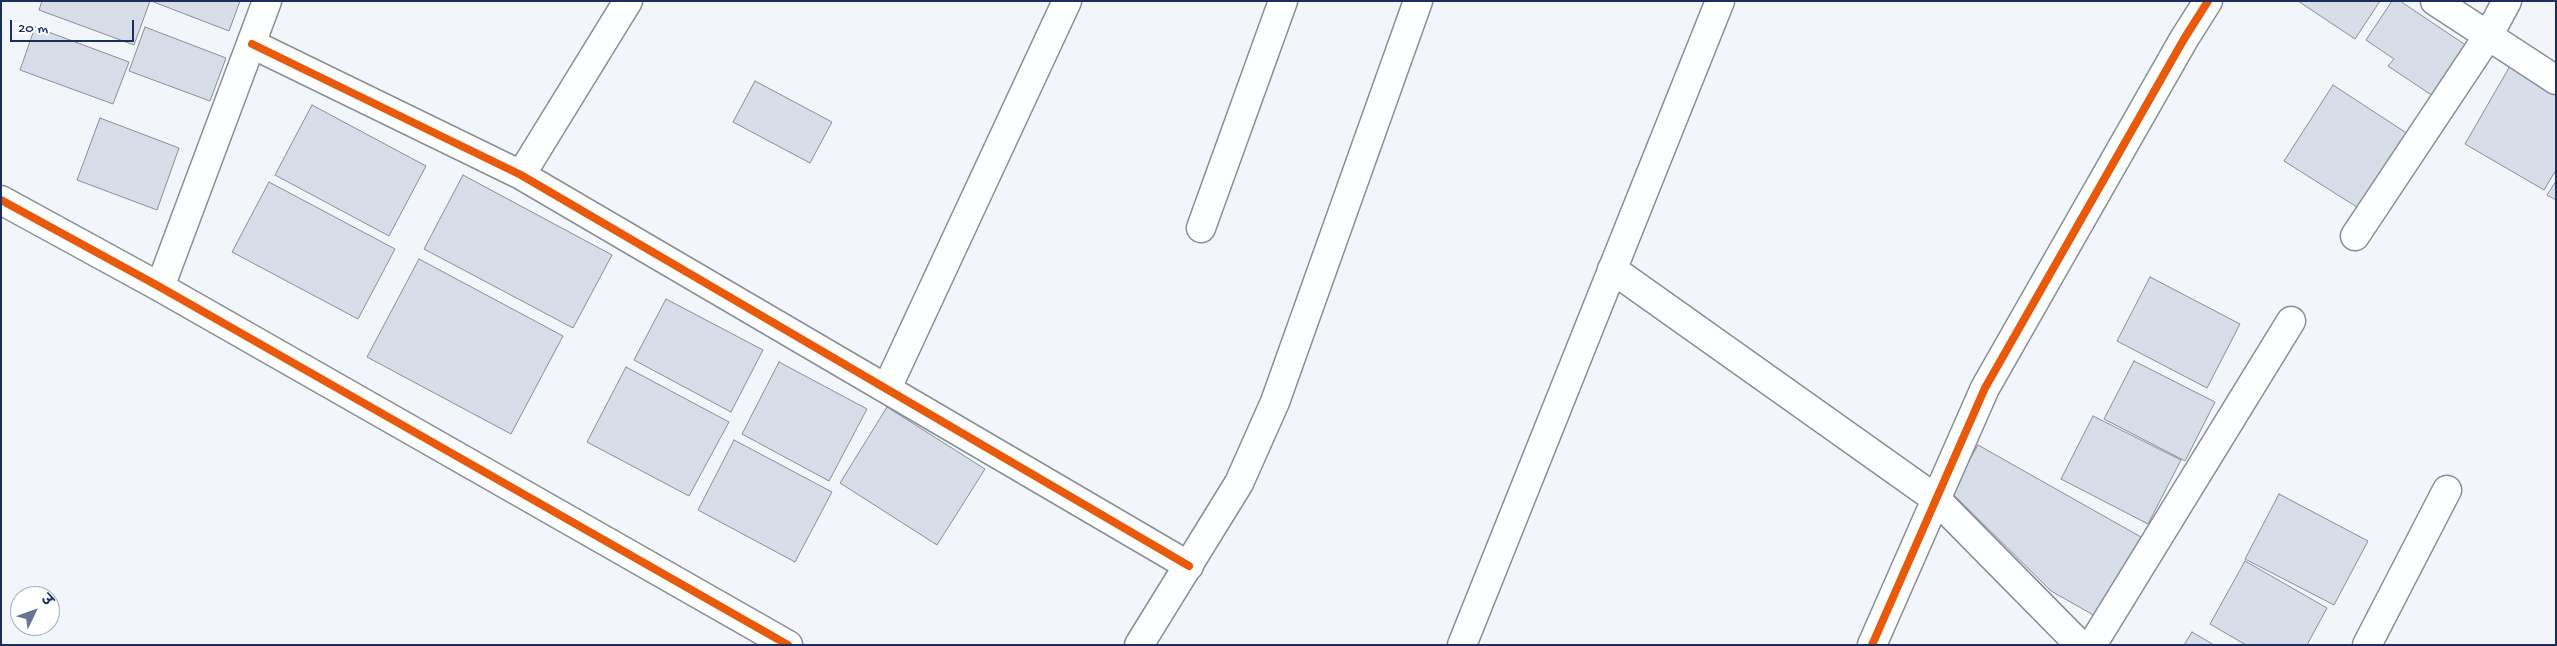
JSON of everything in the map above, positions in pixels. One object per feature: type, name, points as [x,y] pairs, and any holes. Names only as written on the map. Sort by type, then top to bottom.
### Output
[{"type":"street","points":[[160,287],[267,1]]},
{"type":"street","points":[[521,175],[628,1]]},
{"type":"street","points":[[887,388],[1067,1]]},
{"type":"street","points":[[1201,228],[1282,1]]},
{"type":"street","points":[[1139,645],[1239,482],[1275,402],[1418,1]]},
{"type":"street","points":[[1462,645],[1720,1]]},
{"type":"street","points":[[1872,645],[1985,388],[2184,39],[2208,1]]},
{"type":"street","points":[[2435,1],[2556,80]]},
{"type":"street","points":[[2355,236],[2488,36],[2507,1]]},
{"type":"street","points":[[252,44],[521,175],[1189,566]]},
{"type":"street","points":[[1,200],[160,287],[778,642]]},
{"type":"street","points":[[1612,269],[1936,499],[2080,645]]},
{"type":"street","points":[[2092,645],[2291,321]]},
{"type":"street","points":[[2367,645],[2447,490]]},
{"type":"building","points":[[42,1],[150,1],[134,45],[39,10]]},
{"type":"building","points":[[151,1],[240,1],[229,31]]},
{"type":"building","points":[[2298,1],[2380,1],[2355,39]]},
{"type":"building","points":[[2392,1],[2400,1],[2476,52],[2442,102],[2388,66],[2394,59],[2366,40]]},
{"type":"building","points":[[35,27],[129,62],[113,104],[20,70]]},
{"type":"building","points":[[145,27],[226,58],[210,101],[129,71]]},
{"type":"building","points":[[2510,66],[2556,93],[2556,170],[2544,190],[2465,144]]},
{"type":"building","points":[[755,81],[832,122],[810,163],[733,122]]},
{"type":"building","points":[[2333,85],[2408,134],[2360,209],[2284,161]]},
{"type":"building","points":[[312,105],[426,166],[389,236],[275,175]]},
{"type":"building","points":[[100,118],[179,148],[157,210],[77,180]]},
{"type":"building","points":[[463,175],[612,255],[573,328],[424,249]]},
{"type":"building","points":[[2556,181],[2556,200],[2547,195]]},
{"type":"building","points":[[269,182],[395,249],[358,319],[232,252]]},
{"type":"building","points":[[419,259],[563,336],[511,434],[367,357]]},
{"type":"building","points":[[2150,277],[2240,324],[2207,388],[2117,341]]},
{"type":"building","points":[[666,299],[763,350],[731,412],[634,360]]},
{"type":"building","points":[[2134,361],[2215,402],[2185,461],[2104,419]]},
{"type":"building","points":[[779,362],[867,409],[829,481],[742,434]]},
{"type":"building","points":[[626,367],[729,422],[689,496],[587,442]]},
{"type":"building","points":[[887,407],[985,469],[937,545],[840,483]]},
{"type":"building","points":[[2093,416],[2181,460],[2148,524],[2061,479]]},
{"type":"building","points":[[734,440],[832,492],[795,562],[698,510]]},
{"type":"building","points":[[1978,445],[2141,537],[2097,617],[2051,591],[1951,492]]},
{"type":"building","points":[[2279,494],[2368,541],[2334,605],[2245,559]]},
{"type":"building","points":[[2245,561],[2327,608],[2307,645],[2246,645],[2210,624]]},
{"type":"building","points":[[2192,632],[2214,645],[2184,645]]},
{"type":"cycle path","points":[[1872,645],[1985,388],[2184,39],[2208,1]]},
{"type":"cycle path","points":[[252,44],[521,175],[1189,566]]},
{"type":"cycle path","points":[[1,200],[160,287],[788,645]]}]
